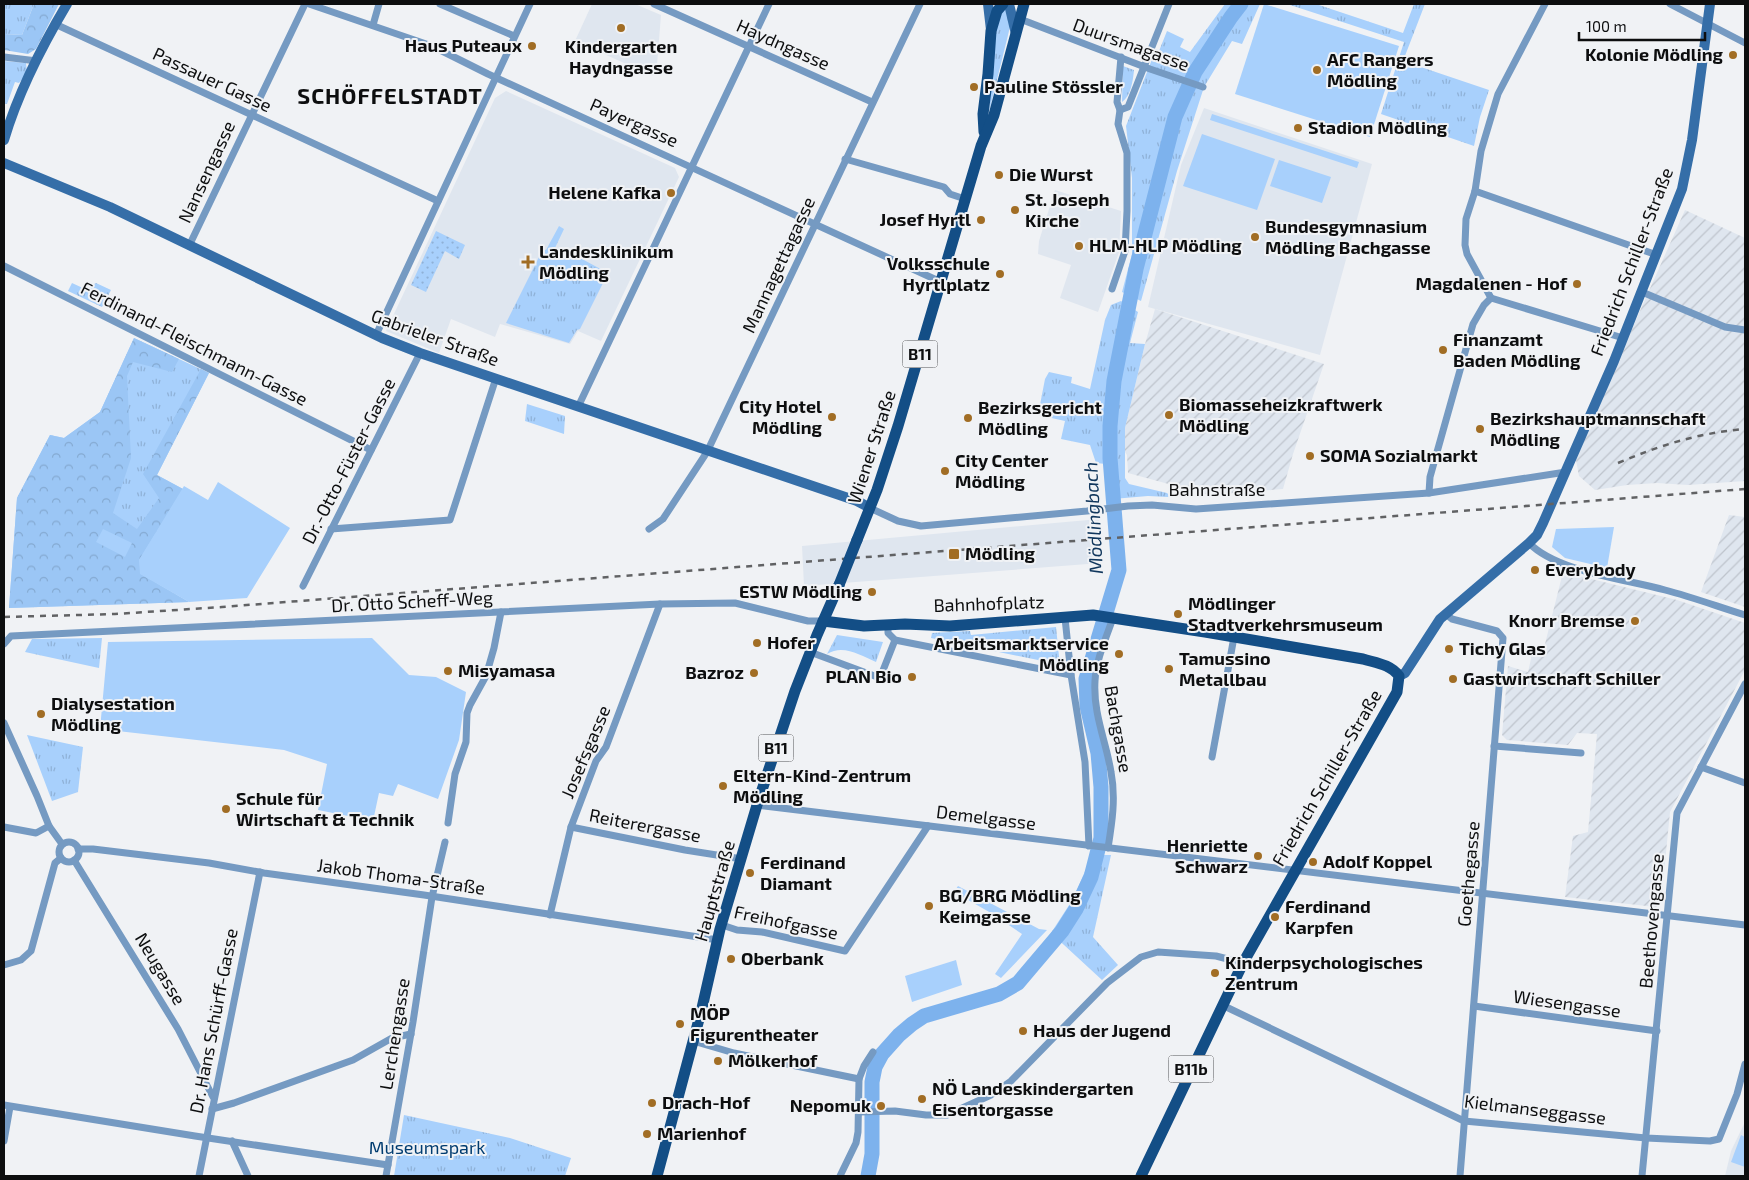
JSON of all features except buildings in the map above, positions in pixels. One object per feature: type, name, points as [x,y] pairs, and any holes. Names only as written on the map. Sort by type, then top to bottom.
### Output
[{"type":"main road","name":"Wiener Straße","points":[[984,136],[991,31],[997,11],[1003,4]]},
{"type":"main road","name":"B11","points":[[1016,36],[1024,4]]},
{"type":"main road","name":"Wiener Straße","points":[[823,621],[870,508],[898,426],[984,136],[994,115],[1016,36]]},
{"type":"main road","name":"Bahnhofplatz","points":[[823,621],[864,626],[905,624],[950,626],[1095,615],[1363,659],[1388,666],[1394,669],[1399,676]]},
{"type":"main road","name":"Hauptstraße","points":[[657,1176],[722,925],[757,806],[795,691],[823,621]]},
{"type":"main road","name":"Friedrich Schiller-Straße","points":[[1141,1176],[1243,963],[1397,692],[1399,676]]},
{"type":"street","points":[[4,140],[37,61],[67,4]]},
{"type":"street","name":"Nansengasse","points":[[189,246],[305,4]]},
{"type":"street","name":"Payergasse","points":[[309,4],[432,46],[495,77],[941,282]]},
{"type":"street","points":[[373,25],[379,4]]},
{"type":"street","points":[[440,4],[514,36]]},
{"type":"street","points":[[376,335],[530,4]]},
{"type":"street","name":"Haydngasse","points":[[654,4],[872,102]]},
{"type":"street","points":[[578,407],[769,4]]},
{"type":"street","name":"Mannagettagasse","points":[[649,529],[663,519],[707,452],[920,4]]},
{"type":"street","name":"Wiener Straße","points":[[988,4],[991,31]]},
{"type":"street","name":"Wiener Straße","points":[[1009,4],[1016,36]]},
{"type":"street","points":[[1120,110],[1128,107],[1169,4]]},
{"type":"street","points":[[1545,4],[1498,94],[1482,151],[1475,191],[1466,219],[1465,245],[1471,262],[1490,298],[1623,338]]},
{"type":"street","points":[[1670,4],[1745,43]]},
{"type":"street","name":"Friedrich Schiller-Straße","points":[[1399,676],[1406,673],[1440,619],[1537,535],[1623,338],[1682,189],[1692,140],[1710,4]]},
{"type":"street","name":"Duursmagasse","points":[[1020,19],[1144,67],[1200,86]]},
{"type":"street","name":"Passauer Gasse","points":[[55,24],[438,201]]},
{"type":"street","points":[[4,56],[37,61]]},
{"type":"street","points":[[1112,289],[1124,251],[1127,211],[1127,153],[1118,124],[1120,110],[1117,102],[1121,57]]},
{"type":"street","points":[[845,159],[944,187],[950,194],[965,199]]},
{"type":"street","name":"Gabrieler Straße","points":[[4,163],[110,207],[376,335],[420,353],[707,452],[857,501],[870,508]]},
{"type":"street","points":[[1475,191],[1657,255]]},
{"type":"street","name":"Ferdinand-Fleischmann-Gasse","points":[[4,266],[371,450]]},
{"type":"street","points":[[1642,292],[1725,327],[1745,330]]},
{"type":"street","points":[[1429,493],[1430,477],[1469,336],[1473,324],[1490,298]]},
{"type":"street","name":"Dr.-Otto-Füster-Gasse","points":[[304,584],[420,353]]},
{"type":"street","points":[[331,529],[450,520],[496,378]]},
{"type":"street","name":"Bahnstraße","points":[[870,508],[898,521],[921,526],[1092,511],[1128,506],[1152,505],[1196,509],[1429,493],[1566,472]]},
{"type":"street","points":[[1529,543],[1554,561],[1570,567],[1667,590],[1745,615]]},
{"type":"street","name":"Dr. Otto Scheff-Weg","points":[[4,644],[11,636],[270,625],[660,604],[736,603],[808,621],[823,621]]},
{"type":"street","name":"Josefsgasse","points":[[550,915],[571,827],[596,761],[606,747],[660,604]]},
{"type":"street","points":[[448,823],[456,774],[466,742],[467,714],[486,676],[502,612]]},
{"type":"street","name":"Goethegasse","points":[[1447,614],[1452,619],[1497,631],[1502,635],[1460,1176]]},
{"type":"street","points":[[1065,618],[1071,675],[1086,762],[1090,845]]},
{"type":"street","name":"Bachgasse","points":[[1106,848],[1113,817],[1113,789],[1111,770],[1096,706],[1094,681],[1112,618]]},
{"type":"street","points":[[888,626],[888,633],[895,640],[1071,675]]},
{"type":"street","points":[[1212,757],[1234,637]]},
{"type":"street","points":[[810,652],[880,678],[895,640]]},
{"type":"street","name":"Beethovengasse","points":[[1642,1176],[1678,813],[1745,684]]},
{"type":"street","points":[[4,723],[49,826],[62,844]]},
{"type":"street","points":[[1494,746],[1581,753]]},
{"type":"street","points":[[1701,768],[1745,783]]},
{"type":"street","name":"Demelgasse","points":[[757,806],[1106,848]]},
{"type":"street","points":[[4,826],[36,833],[49,826]]},
{"type":"street","name":"Freihofgasse","points":[[722,925],[737,930],[762,932],[845,950],[928,826]]},
{"type":"street","name":"Reiterergasse","points":[[571,827],[685,850],[742,859]]},
{"type":"street","points":[[70,842],[75,844],[78,849],[78,855],[74,860],[66,861],[61,858],[59,853],[62,844],[70,842]]},
{"type":"street","name":"Lerchengasse","points":[[386,1176],[411,1034],[432,896],[444,842]]},
{"type":"street","points":[[1106,848],[1745,926]]},
{"type":"street","name":"Jakob Thoma-Straße","points":[[78,849],[93,849],[208,863],[718,940]]},
{"type":"street","points":[[4,965],[21,960],[31,951],[55,863],[61,858]]},
{"type":"street","name":"Neugasse","points":[[74,860],[178,1029],[213,1098]]},
{"type":"street","name":"Dr. Hans Schürff-Gasse","points":[[199,1176],[213,1098],[260,872]]},
{"type":"street","points":[[862,1112],[895,1111],[926,1115],[947,1115],[991,1095],[1011,1081],[1107,983],[1141,957],[1158,952],[1216,956],[1243,963]]},
{"type":"street","name":"Kielmanseggasse","points":[[1222,1005],[1464,1121],[1646,1138],[1710,1141],[1719,1139],[1737,1094],[1745,1064]]},
{"type":"street","name":"Wiesengasse","points":[[1474,1006],[1657,1031]]},
{"type":"street","points":[[212,1109],[234,1104],[353,1060],[392,1038],[411,1034]]},
{"type":"street","points":[[693,1041],[734,1053],[859,1079]]},
{"type":"street","points":[[840,1176],[856,1143],[862,1112],[859,1079],[864,1066],[873,1052]]},
{"type":"street","points":[[4,1141],[7,1106],[388,1165]]},
{"type":"street","points":[[232,1141],[248,1176]]},
{"type":"shaded area","name":"Kindergarten Haydngasse","points":[[592,4],[635,4],[661,15],[657,65],[653,76],[575,41]]},
{"type":"shaded area","name":"Landesklinikum Mödling","points":[[506,91],[675,168],[679,177],[601,341],[578,331],[570,344],[500,324],[495,337],[451,319],[439,353],[386,331],[495,98]]},
{"type":"shaded area","points":[[1204,108],[1372,164],[1320,355],[1148,307],[1181,165]]},
{"type":"shaded area","name":"HLM-HLP Mödling","points":[[1055,190],[1121,211],[1119,252],[1098,312],[1060,298],[1071,265],[1038,254],[1039,241]]},
{"type":"shaded area","points":[[1685,210],[1745,238],[1745,481],[1688,485],[1657,483],[1595,490],[1579,476],[1576,460]]},
{"type":"shaded area","points":[[1155,309],[1324,364],[1283,489],[1209,495],[1128,473],[1127,455],[1125,452],[1125,428]]},
{"type":"shaded area","points":[[1729,515],[1745,517],[1745,607],[1701,592]]},
{"type":"shaded area","points":[[1099,519],[1101,563],[804,586],[802,546]]},
{"type":"shaded area","points":[[1563,572],[1677,600],[1745,623],[1745,670],[1670,812],[1661,903],[1656,907],[1565,897],[1573,836],[1588,832],[1597,734],[1577,733],[1568,745],[1507,740],[1502,735],[1508,666],[1528,672],[1533,650],[1543,652]]},
{"type":"shaded area","points":[[1745,1122],[1745,1176],[1725,1176],[1731,1151]]},
{"type":"green space","points":[[4,4],[34,4],[22,35],[4,34]]},
{"type":"green space","points":[[34,4],[59,4],[36,49],[28,54],[4,50],[4,34],[22,35]]},
{"type":"green space","points":[[1225,4],[1260,4],[1242,44],[1232,41],[1204,87],[1177,171],[1141,301],[1122,292],[1132,254],[1132,178],[1126,126],[1156,49],[1159,51],[1167,31],[1184,39],[1180,47],[1190,52]]},
{"type":"green space","name":"AFC Rangers Mödling","points":[[1264,4],[1399,46],[1370,137],[1235,94]]},
{"type":"green space","points":[[1287,4],[1316,4],[1403,33],[1414,4],[1425,4],[1403,61],[1489,90],[1480,117],[1474,146],[1381,114],[1404,42]]},
{"type":"green space","points":[[1005,7],[1011,23],[989,112],[996,24]]},
{"type":"green space","points":[[4,61],[26,63],[27,73],[19,83],[15,82],[7,104],[4,104]]},
{"type":"green space","points":[[1123,66],[1134,70],[1129,92],[1122,102]]},
{"type":"green space","points":[[1212,114],[1359,162],[1357,168],[1210,120]]},
{"type":"green space","points":[[1202,134],[1275,159],[1257,210],[1183,186]]},
{"type":"green space","points":[[1279,160],[1331,177],[1322,203],[1270,186]]},
{"type":"green space","points":[[559,226],[564,229],[555,248],[569,252],[608,273],[580,329],[577,330],[569,343],[506,323],[543,249],[546,250]]},
{"type":"green space","points":[[436,231],[465,245],[459,259],[445,251],[426,292],[411,285]]},
{"type":"green space","points":[[72,283],[85,289],[96,283],[111,290],[102,307],[68,291]]},
{"type":"green space","points":[[1121,301],[1138,312],[1130,343],[1145,344],[1125,428],[1125,478],[1129,484],[1167,493],[1170,496],[1168,497],[1148,496],[1113,499],[1106,464],[1096,463],[1090,445],[1061,439],[1065,421],[1038,415],[1045,379],[1049,372],[1072,377],[1071,383],[1090,389],[1105,320],[1111,305]]},
{"type":"green space","points":[[134,338],[209,373],[157,475],[183,489],[141,574],[189,602],[9,608],[17,498],[50,435],[64,438],[100,412]]},
{"type":"green space","points":[[134,338],[179,359],[172,372],[133,362],[127,376],[131,458],[113,513],[137,529],[159,498],[143,474],[201,369],[209,373],[157,475],[183,489],[139,560],[141,574],[189,602],[9,608],[17,498],[50,435],[64,438],[100,412]]},
{"type":"green space","points":[[527,404],[565,416],[564,434],[525,421]]},
{"type":"green space","points":[[218,482],[290,528],[247,598],[189,602],[140,574],[139,560],[184,486],[208,500]]},
{"type":"green space","points":[[1614,527],[1607,568],[1565,558],[1552,547],[1556,529]]},
{"type":"green space","points":[[103,529],[132,543],[125,557],[96,542]]},
{"type":"green space","points":[[1056,627],[1060,666],[931,638],[932,633],[970,631],[971,635]]},
{"type":"green space","points":[[837,635],[883,642],[876,662],[845,650],[833,651],[827,654]]},
{"type":"green space","points":[[102,638],[99,668],[25,652],[32,639]]},
{"type":"green space","points":[[372,638],[409,675],[436,677],[466,692],[459,740],[438,799],[398,784],[393,796],[379,793],[373,821],[318,810],[327,764],[284,750],[100,729],[108,642]]},
{"type":"green space","points":[[27,735],[83,747],[78,792],[52,801]]},
{"type":"green space","points":[[1092,855],[1111,855],[1093,937],[1118,965],[1102,980],[1051,933],[1073,899]]},
{"type":"green space","points":[[958,886],[1039,929],[1047,930],[1001,978],[995,974],[1022,934],[991,913],[954,892]]},
{"type":"green space","points":[[956,960],[962,985],[912,1002],[905,976]]},
{"type":"green space","name":"Museumspark","points":[[404,1115],[510,1138],[571,1158],[565,1176],[394,1176]]},
{"type":"green space","points":[[1741,1135],[1745,1137],[1745,1167],[1731,1162]]},
{"type":"waterway","name":"Mödlingbach","points":[[868,1176],[872,1154],[872,1082],[875,1067],[882,1054],[899,1035],[924,1016],[999,994],[1018,983],[1062,931],[1076,909],[1091,877],[1101,838],[1101,787],[1098,753],[1087,706],[1086,679],[1119,570],[1110,458],[1110,426],[1114,381],[1136,269],[1175,117],[1195,72],[1241,4]]},
{"type":"railway","points":[[1618,463],[1680,441],[1711,433],[1745,429]]},
{"type":"railway","points":[[4,617],[115,614],[222,607],[1745,489]]},
{"type":"place","name":"Kindergarten Haydngasse","points":[[621,28]]},
{"type":"place","name":"Haus Puteaux","points":[[532,46]]},
{"type":"place","name":"Kolonie Mödling","points":[[1733,55]]},
{"type":"place","name":"AFC Rangers Mödling","points":[[1317,70]]},
{"type":"place","name":"Pauline Stössler","points":[[974,87]]},
{"type":"place","name":"Stadion Mödling","points":[[1298,128]]},
{"type":"place","name":"Die Wurst","points":[[999,175]]},
{"type":"place","name":"Helene Kafka","points":[[671,193]]},
{"type":"place","name":"St. Joseph Kirche","points":[[1015,210]]},
{"type":"place","name":"Josef Hyrtl","points":[[981,220]]},
{"type":"place","name":"Bundesgymnasium Mödling Bachgasse","points":[[1255,237]]},
{"type":"place","name":"HLM-HLP Mödling","points":[[1079,246]]},
{"type":"place","name":"Landesklinikum Mödling","points":[[528,262]]},
{"type":"place","name":"Volksschule Hyrtlplatz","points":[[1000,274]]},
{"type":"place","name":"Magdalenen - Hof","points":[[1577,284]]},
{"type":"place","name":"Finanzamt Baden Mödling","points":[[1443,350]]},
{"type":"place","name":"Biomasseheizkraftwerk Mödling","points":[[1169,415]]},
{"type":"place","name":"City Hotel Mödling","points":[[832,417]]},
{"type":"place","name":"Bezirksgericht Mödling","points":[[968,418]]},
{"type":"place","name":"Bezirkshauptmannschaft Mödling","points":[[1480,429]]},
{"type":"place","name":"SOMA Sozialmarkt","points":[[1310,456]]},
{"type":"place","name":"City Center Mödling","points":[[945,471]]},
{"type":"place","name":"Mödling","points":[[954,554]]},
{"type":"place","name":"Everybody","points":[[1535,570]]},
{"type":"place","name":"ESTW Mödling","points":[[872,592]]},
{"type":"place","name":"Mödlinger Stadtverkehrsmuseum","points":[[1178,614]]},
{"type":"place","name":"Knorr Bremse","points":[[1635,621]]},
{"type":"place","name":"Hofer","points":[[757,643]]},
{"type":"place","name":"Tichy Glas","points":[[1449,649]]},
{"type":"place","name":"Arbeitsmarktservice Mödling","points":[[1119,654]]},
{"type":"place","name":"Tamussino Metallbau","points":[[1169,669]]},
{"type":"place","name":"Misyamasa","points":[[448,671]]},
{"type":"place","name":"Bazroz","points":[[754,673]]},
{"type":"place","name":"PLAN Bio","points":[[912,677]]},
{"type":"place","name":"Gastwirtschaft Schiller","points":[[1453,679]]},
{"type":"place","name":"Dialysestation Mödling","points":[[41,714]]},
{"type":"place","name":"Eltern-Kind-Zentrum Mödling","points":[[723,786]]},
{"type":"place","name":"Schule für Wirtschaft & Technik","points":[[226,809]]},
{"type":"place","name":"Henriette Schwarz","points":[[1258,856]]},
{"type":"place","name":"Adolf Koppel","points":[[1313,862]]},
{"type":"place","name":"Ferdinand Diamant","points":[[750,873]]},
{"type":"place","name":"BG/BRG Mödling Keimgasse","points":[[929,906]]},
{"type":"place","name":"Ferdinand Karpfen","points":[[1275,917]]},
{"type":"place","name":"Oberbank","points":[[731,959]]},
{"type":"place","name":"Kinderpsychologisches Zentrum","points":[[1215,973]]},
{"type":"place","name":"MÖP Figurentheater","points":[[680,1024]]},
{"type":"place","name":"Haus der Jugend","points":[[1023,1031]]},
{"type":"place","name":"Mölkerhof","points":[[718,1061]]},
{"type":"place","name":"NÖ Landeskindergarten Eisentorgasse","points":[[922,1099]]},
{"type":"place","name":"Drach-Hof","points":[[652,1103]]},
{"type":"place","name":"Nepomuk","points":[[881,1106]]},
{"type":"place","name":"Marienhof","points":[[647,1134]]},
{"type":"district","name":"SCHÖFFELSTADT","points":[[390,96]]}]
